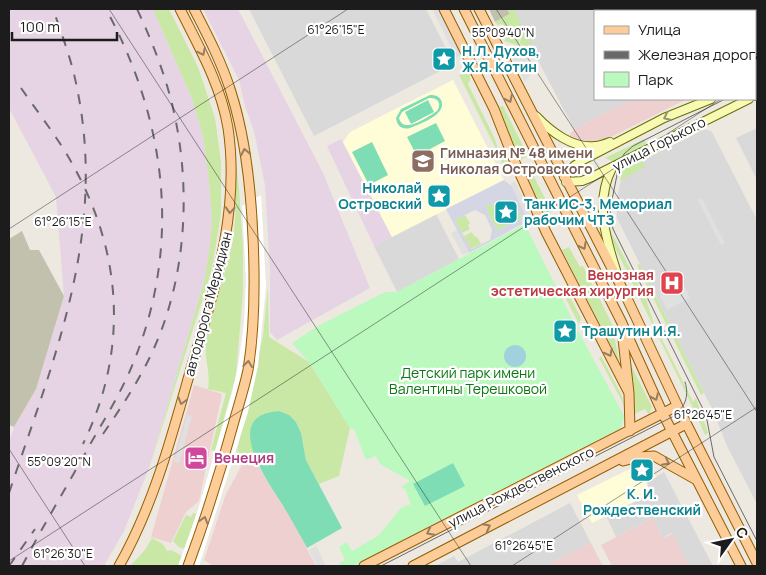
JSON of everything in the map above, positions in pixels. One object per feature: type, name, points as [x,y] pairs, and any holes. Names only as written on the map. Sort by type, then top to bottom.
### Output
[{"type":"main road","name":"автодорога Меридиан","points":[[119,566],[135,538],[165,459],[222,259],[230,217],[230,152],[224,112],[211,72],[180,9]]},
{"type":"main road","name":"автодорога Меридиан","points":[[188,566],[226,450],[248,371],[253,321],[255,268],[252,200],[240,125],[233,98],[219,60],[194,9]]},
{"type":"main road","points":[[444,9],[494,109],[539,217],[629,393]]},
{"type":"main road","points":[[464,9],[620,321],[663,414],[742,566]]},
{"type":"main road","points":[[479,9],[564,180],[624,292],[677,406],[757,562]]},
{"type":"main road","name":"улица Горького","points":[[564,180],[574,166],[664,118],[708,100]]},
{"type":"main road","name":"улица Горького","points":[[564,180],[582,181],[612,168],[747,100]]},
{"type":"main road","points":[[528,107],[546,126],[564,138],[578,144],[595,146],[624,139]]},
{"type":"main road","points":[[539,160],[551,174],[564,180]]},
{"type":"main road","points":[[612,168],[607,179],[602,214],[609,249],[624,292]]},
{"type":"main road","points":[[561,203],[559,192],[564,180]]},
{"type":"main road","points":[[620,321],[629,393],[630,432]]},
{"type":"main road","name":"улица Рождественского","points":[[364,566],[630,432],[677,406]]},
{"type":"main road","name":"улица Рождественского","points":[[413,566],[686,424]]},
{"type":"main road","points":[[603,466],[639,457],[654,456],[696,479]]},
{"type":"shaded area","points":[[9,9],[153,9],[192,99],[203,136],[212,218],[205,278],[149,468],[124,531],[104,566],[9,566],[9,442],[14,427],[36,389],[64,296],[56,197],[9,108]]},
{"type":"shaded area","points":[[203,9],[238,9],[323,173],[370,288],[277,340],[270,332],[270,270],[265,185],[254,131],[245,106],[239,80]]},
{"type":"shaded area","points":[[249,9],[426,9],[454,64],[314,136]]},
{"type":"shaded area","points":[[432,9],[438,9],[462,55],[456,58]]},
{"type":"shaded area","points":[[489,9],[507,9],[510,14],[495,22]]},
{"type":"shaded area","points":[[511,9],[630,9],[594,10],[594,100],[631,100],[574,129]]},
{"type":"shaded area","points":[[757,9],[757,35],[756,10],[665,10]]},
{"type":"shaded area","points":[[508,49],[523,52],[533,71],[525,82]]},
{"type":"shaded area","name":"Гимназия № 48 имени Николая Островского","points":[[453,80],[504,180],[392,237],[343,142],[350,132]]},
{"type":"shaded area","points":[[631,100],[685,100],[603,141],[587,143],[569,136],[574,129]]},
{"type":"shaded area","points":[[757,128],[757,180],[736,138]]},
{"type":"shaded area","points":[[705,129],[712,132],[757,220],[757,504],[617,218],[616,203],[623,170]]},
{"type":"shaded area","points":[[341,139],[392,237],[374,246],[327,146]]},
{"type":"shaded area","points":[[504,180],[512,186],[528,221],[469,253],[446,209]],"holes":[[[514,201],[516,205],[501,211],[505,219],[519,212],[522,218],[497,230],[485,206]],[[475,210],[485,215],[492,230],[490,240],[471,249],[455,220]]]},
{"type":"shaded area","points":[[515,181],[533,219],[528,221],[511,183]]},
{"type":"shaded area","points":[[702,198],[725,243],[721,245],[698,200]]},
{"type":"shaded area","points":[[436,214],[459,259],[397,292],[374,246]]},
{"type":"shaded area","points":[[457,230],[468,252],[463,255],[451,233]]},
{"type":"shaded area","points":[[22,231],[30,250],[39,250],[64,296],[36,389],[14,427],[9,425],[9,239]]},
{"type":"shaded area","points":[[684,285],[690,298],[667,310],[660,296]]},
{"type":"shaded area","points":[[194,385],[222,394],[199,501],[186,512],[171,543],[151,537]]},
{"type":"shaded area","points":[[187,415],[192,416],[179,463],[174,462]]},
{"type":"shaded area","points":[[648,460],[656,477],[646,483],[651,493],[592,523],[577,495]]},
{"type":"shaded area","points":[[243,463],[259,467],[294,524],[316,566],[213,566],[204,560],[226,494]]},
{"type":"shaded area","points":[[664,472],[713,566],[688,566],[671,533],[663,538],[653,518],[616,537],[606,516],[651,494],[647,483]]},
{"type":"shaded area","points":[[570,503],[591,543],[551,563],[553,566],[435,566],[454,556],[458,562]]},
{"type":"shaded area","points":[[653,518],[663,538],[672,534],[689,566],[612,566],[601,545]]},
{"type":"shaded area","points":[[591,543],[603,566],[553,566],[551,563]]},
{"type":"shaded area","points":[[316,546],[326,566],[317,566],[309,550]]},
{"type":"green space","points":[[153,9],[169,9],[198,67],[215,118],[221,162],[221,213],[212,269],[149,469],[205,278],[212,218],[203,136],[192,99]]},
{"type":"green space","points":[[507,9],[514,9],[522,26],[506,29],[503,24],[497,25],[495,22],[510,14]]},
{"type":"green space","points":[[521,28],[519,43],[522,47],[504,41],[508,35],[507,30]]},
{"type":"green space","points":[[523,28],[532,44],[524,47],[520,43]]},
{"type":"green space","points":[[465,72],[470,75],[468,84],[494,137],[501,157],[506,158],[509,166],[504,168],[459,75]]},
{"type":"green space","points":[[430,95],[439,98],[442,105],[441,110],[432,118],[410,128],[400,127],[397,121],[396,118],[401,109]],"holes":[[[432,98],[438,101],[437,111],[416,123],[410,125],[401,123],[399,118],[402,112]]]},
{"type":"green space","points":[[428,100],[434,112],[411,124],[405,112]]},
{"type":"green space","points":[[503,106],[528,156],[520,160],[499,107]]},
{"type":"green space","points":[[436,123],[445,141],[417,156],[407,137]]},
{"type":"green space","points":[[233,139],[243,247],[243,292],[236,375],[215,451],[211,450],[226,393],[208,389],[209,376],[205,345],[227,264],[235,226],[236,201]]},
{"type":"green space","points":[[644,139],[647,145],[614,162],[605,158]]},
{"type":"green space","points":[[372,142],[388,175],[369,185],[352,152]]},
{"type":"green space","points":[[641,159],[645,167],[620,181],[623,169]]},
{"type":"green space","points":[[528,165],[552,212],[547,214],[553,226],[550,227],[523,167]]},
{"type":"green space","points":[[607,191],[610,191],[607,217],[611,232],[646,299],[653,321],[693,402],[696,398],[708,433],[705,435],[608,233],[605,225]]},
{"type":"green space","points":[[514,201],[516,205],[501,211],[505,219],[513,213],[519,212],[522,218],[497,230],[485,206]]},
{"type":"green space","points":[[465,215],[470,223],[468,225],[470,229],[462,233],[455,220]]},
{"type":"green space","name":"Детский парк имени Валентины Терешковой","points":[[525,224],[575,325],[624,416],[621,428],[352,566],[341,566],[339,563],[345,560],[339,547],[347,542],[352,551],[378,536],[401,508],[411,504],[405,489],[401,487],[410,481],[380,464],[376,456],[366,460],[354,429],[350,428],[309,362],[292,343],[318,326],[385,292],[397,292]]},
{"type":"green space","points":[[472,232],[481,244],[470,249],[464,236]]},
{"type":"green space","points":[[569,247],[580,267],[583,266],[612,324],[619,361],[562,250]]},
{"type":"green space","points":[[640,264],[704,393],[701,395],[637,265]]},
{"type":"green space","points":[[268,287],[269,337],[309,362],[350,428],[339,476],[319,484],[306,460],[301,433],[296,422],[280,411],[268,413],[260,417],[252,430],[251,439],[259,467],[235,460],[263,336]]},
{"type":"green space","points":[[570,297],[581,318],[579,324],[566,299]]},
{"type":"green space","points":[[601,356],[621,394],[625,407],[599,358]]},
{"type":"green space","points":[[627,357],[652,407],[649,415],[645,409],[634,414]]},
{"type":"green space","points":[[279,411],[289,415],[296,422],[301,433],[306,460],[342,528],[307,548],[259,465],[250,436],[252,424],[262,415]]},
{"type":"green space","points":[[453,463],[465,486],[425,506],[413,484]]},
{"type":"green space","points":[[193,513],[196,514],[185,549],[179,547],[173,541],[186,515],[191,517]]},
{"type":"green space","points":[[152,538],[163,544],[167,551],[171,550],[200,566],[130,566],[145,550]]},
{"type":"water","points":[[515,345],[523,348],[526,356],[523,364],[515,367],[507,364],[504,356],[507,348]]},
{"type":"pier","points":[[261,195],[266,287],[258,366],[248,412],[199,566],[178,566],[197,513],[238,366],[244,323],[246,280],[242,206]]},
{"type":"tram line","points":[[723,100],[633,146],[624,154],[619,165],[610,210],[613,229],[706,415],[714,457],[757,541]]},
{"type":"tram line","points":[[381,566],[672,417],[685,402],[687,393],[685,382]]},
{"type":"railway","points":[[9,493],[58,344],[71,295],[81,245],[85,194],[85,142],[75,78],[53,9]]},
{"type":"railway","points":[[22,566],[115,402],[130,371],[149,316],[158,271],[162,227],[160,182],[154,138],[142,94],[126,51],[106,9]]},
{"type":"railway","points":[[103,434],[150,358],[166,318],[180,259],[183,228],[182,167],[179,137],[173,108],[158,58],[137,9]]},
{"type":"railway","points":[[21,88],[74,167],[90,201],[102,235],[110,269],[114,304],[113,339],[98,409],[83,444]]},
{"type":"railway","points":[[9,566],[35,529]]},
{"type":"place","name":"Н.Л. Духов, Ж.Я. Котин","points":[[444,59]]},
{"type":"place","name":"Гимназия № 48 имени Николая Островского","points":[[423,161]]},
{"type":"place","name":"Николай Островский","points":[[439,196]]},
{"type":"place","name":"Танк ИС-3, Мемориал рабочим ЧТЗ","points":[[506,212]]},
{"type":"place","name":"Венозная эстетическая хирургия","points":[[672,283]]},
{"type":"place","name":"Трашутин И.Я.","points":[[565,331]]},
{"type":"place","name":"Венеция","points":[[196,458]]},
{"type":"place","name":"К. И. Рождественский","points":[[642,470]]}]
